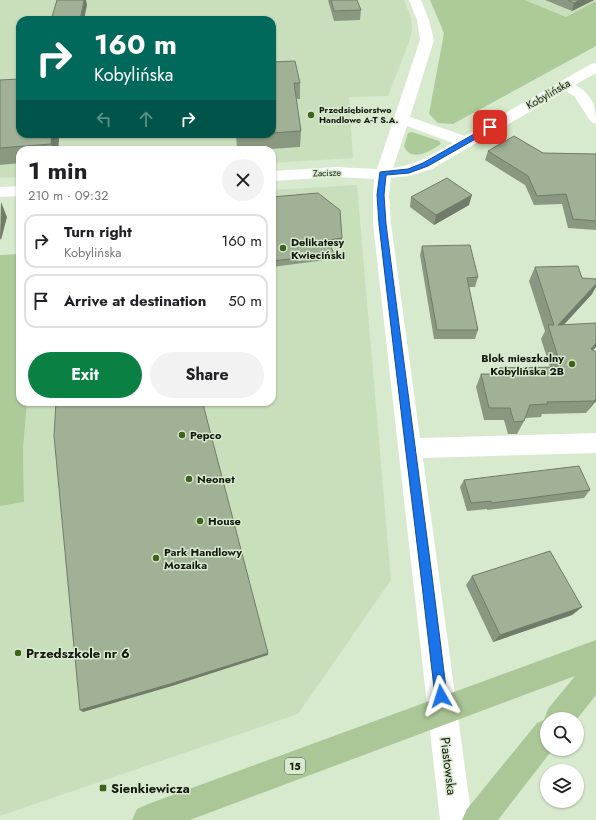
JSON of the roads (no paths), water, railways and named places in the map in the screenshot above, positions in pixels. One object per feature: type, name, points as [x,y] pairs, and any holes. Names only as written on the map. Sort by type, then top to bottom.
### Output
[{"type":"main road","name":"15","points":[[148,820],[596,654]]},
{"type":"main road","points":[[564,712],[596,673]]},
{"type":"main road","points":[[478,820],[540,742]]},
{"type":"street","points":[[415,0],[423,20],[427,40],[383,174],[381,195],[382,224],[409,448],[424,553],[442,712]]},
{"type":"street","name":"Kobylińska","points":[[383,174],[409,171],[426,165],[596,66]]},
{"type":"street","points":[[565,85],[579,93],[596,118]]},
{"type":"street","points":[[401,119],[466,142]]},
{"type":"street","name":"Zacisze","points":[[276,176],[336,172],[383,174]]},
{"type":"street","points":[[0,192],[16,191]]},
{"type":"street","points":[[409,448],[596,443]]},
{"type":"street","name":"Piastowska","points":[[442,712],[456,820]]},
{"type":"place","name":"Przedsiębiorstwo Handlowe A-T S.A.","points":[[311,115]]},
{"type":"place","name":"Delikatesy Kwieciński","points":[[283,248]]},
{"type":"place","name":"Blok mieszkalny Kobylińska 2B","points":[[572,364]]},
{"type":"place","name":"Pepco","points":[[182,435]]},
{"type":"place","name":"Neonet","points":[[189,479]]},
{"type":"place","name":"House","points":[[200,521]]},
{"type":"place","name":"Park Handlowy Mozaika","points":[[156,558]]},
{"type":"place","name":"Przedszkole nr 6","points":[[18,653]]},
{"type":"place","name":"Sienkiewicza","points":[[103,788]]}]
